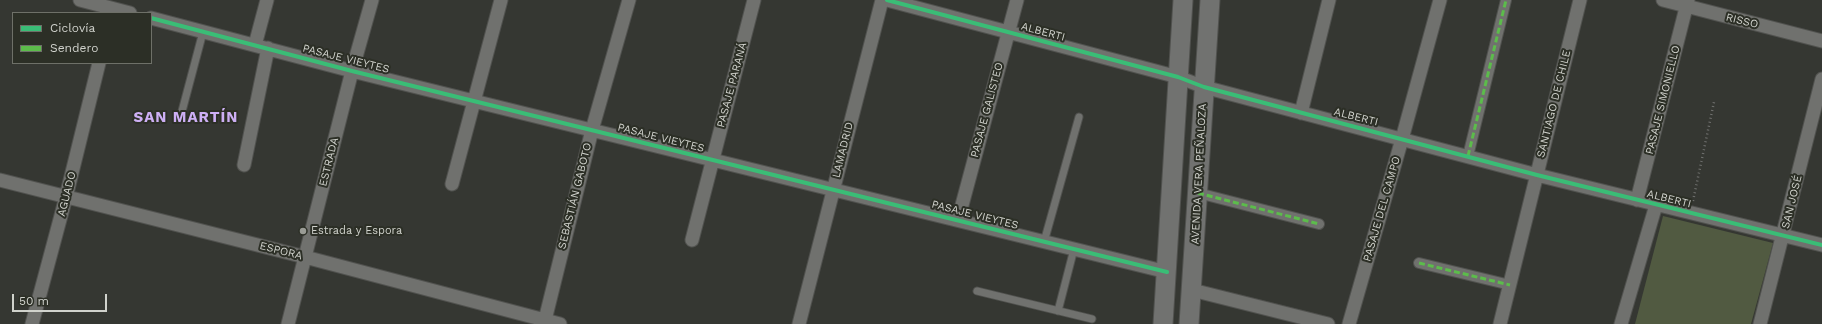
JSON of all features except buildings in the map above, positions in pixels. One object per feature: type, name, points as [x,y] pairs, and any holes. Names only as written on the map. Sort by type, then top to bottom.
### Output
[{"type":"main road","points":[[1163,324],[1183,0]]},
{"type":"main road","name":"AVENIDA VERA PEÑALOZA","points":[[1189,324],[1210,0]]},
{"type":"street","points":[[80,0],[113,7],[127,12]]},
{"type":"street","points":[[255,45],[267,0]]},
{"type":"street","name":"ESTRADA","points":[[288,324],[352,71],[372,0]]},
{"type":"street","points":[[452,184],[473,100],[501,0]]},
{"type":"street","name":"SEBASTIÁN GABOTO","points":[[544,322],[592,130],[629,0]]},
{"type":"street","name":"PASAJE PARANÁ","points":[[692,240],[754,0]]},
{"type":"street","name":"LAMADRID","points":[[799,324],[882,0]]},
{"type":"street","name":"ALBERTI","points":[[887,0],[1178,77],[1204,87],[1537,175],[1822,245]]},
{"type":"street","name":"PASAJE GALISTEO","points":[[958,220],[1017,0]]},
{"type":"street","points":[[1301,112],[1329,0]]},
{"type":"street","name":"PASAJE DEL CAMPO","points":[[1349,324],[1440,0]]},
{"type":"street","points":[[1468,156],[1506,0]]},
{"type":"street","name":"SANTIAGO DE CHILE","points":[[1500,324],[1580,0]]},
{"type":"street","name":"RISSO","points":[[1663,0],[1687,3],[1822,41]]},
{"type":"street","name":"PASAJE SIMONIELLO","points":[[1637,200],[1687,3]]},
{"type":"street","name":"PASAJE VIEYTES","points":[[152,18],[352,71],[1167,272]]},
{"type":"street","points":[[244,165],[268,48]]},
{"type":"street","name":"AGUADO","points":[[32,324],[66,197],[99,64]]},
{"type":"street","name":"SAN JOSÉ","points":[[1760,324],[1784,235],[1822,79]]},
{"type":"street","name":"ESPORA","points":[[0,180],[305,257],[544,322],[560,324]]},
{"type":"street","points":[[1198,193],[1318,224]]},
{"type":"street","points":[[1621,324],[1656,205]]},
{"type":"street","points":[[1419,263],[1510,285]]},
{"type":"street","points":[[1192,290],[1328,324]]},
{"type":"lane","points":[[181,115],[203,32]]},
{"type":"lane","points":[[1044,242],[1079,116]]},
{"type":"lane","points":[[1058,311],[1074,249]]},
{"type":"lane","points":[[977,292],[1092,319]]},
{"type":"path","points":[[1690,213],[1714,102]]},
{"type":"green space","points":[[1663,216],[1773,243],[1751,324],[1635,324]]},
{"type":"marked path","points":[[1468,156],[1506,0]]},
{"type":"marked path","points":[[1198,193],[1319,224]]},
{"type":"marked path","points":[[1419,263],[1510,285]]},
{"type":"cycle path","points":[[887,0],[1178,77],[1204,87],[1537,175],[1822,245]]},
{"type":"cycle path","points":[[152,18],[352,71],[1167,272]]},
{"type":"place","name":"Estrada y Espora","points":[[303,231]]},
{"type":"district","name":"SAN MARTÍN","points":[[186,118]]}]
